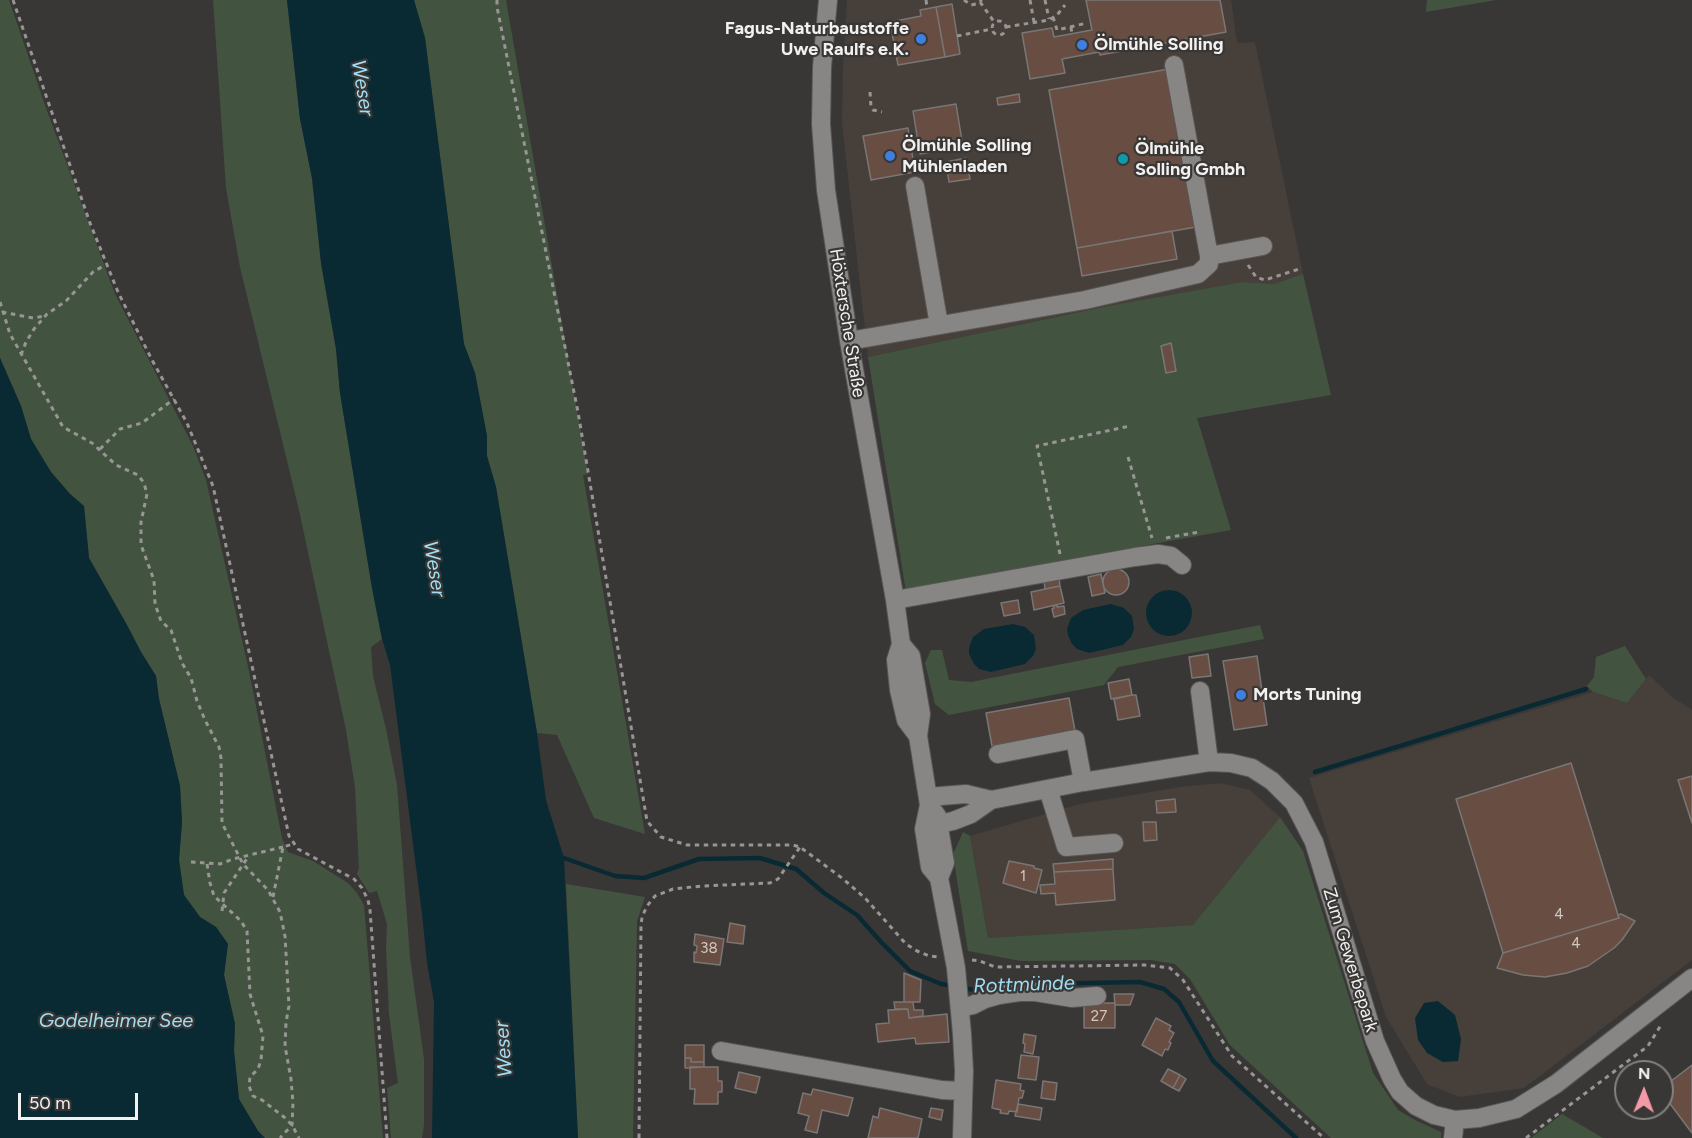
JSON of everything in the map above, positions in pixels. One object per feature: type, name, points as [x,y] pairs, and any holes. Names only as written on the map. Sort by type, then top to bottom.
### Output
[{"type":"street","name":"Höxtersche Straße","points":[[828,0],[822,67],[821,124],[826,190],[849,341],[895,600],[901,644],[896,660],[899,690],[906,720],[918,736],[928,801]]},
{"type":"street","points":[[849,341],[1084,300],[1198,274],[1209,264],[1209,256],[1174,65]]},
{"type":"street","points":[[915,186],[939,325]]},
{"type":"street","points":[[1209,256],[1263,246]]},
{"type":"street","points":[[895,600],[1135,556],[1158,554],[1171,556],[1182,565]]},
{"type":"street","points":[[1200,691],[1209,762]]},
{"type":"street","points":[[998,754],[1075,739],[1083,782]]},
{"type":"street","name":"Zum Gewerbepark","points":[[939,824],[971,814],[991,800],[1083,782],[1209,762],[1230,763],[1252,768],[1272,781],[1294,803],[1314,842],[1375,1041],[1392,1079],[1400,1092],[1416,1106],[1454,1129],[1479,1118],[1516,1109],[1556,1084],[1609,1033],[1692,978]]},
{"type":"street","points":[[1048,789],[1066,847],[1114,843]]},
{"type":"street","name":"Zum Gewerbepark","points":[[928,801],[966,794],[991,800]]},
{"type":"street","points":[[928,801],[937,816],[945,863],[939,878]]},
{"type":"street","points":[[928,801],[924,829],[930,867],[939,878],[956,968],[963,1034],[962,1138]]},
{"type":"street","points":[[959,1002],[974,1005],[985,999],[1019,992],[1072,998],[1097,996]]},
{"type":"street","points":[[721,1051],[942,1090],[963,1091]]},
{"type":"path","points":[[13,0],[90,223],[118,292],[187,423],[213,486],[286,827],[293,844],[307,855],[354,879],[368,900],[387,1138]]},
{"type":"path","points":[[497,0],[578,412],[647,821],[661,837],[687,845],[793,844],[800,847],[778,879],[770,884],[673,889],[655,896],[648,906],[642,917],[639,1138]]},
{"type":"path","points":[[926,0],[927,8]]},
{"type":"path","points":[[964,0],[972,4],[981,1],[995,23],[993,30]]},
{"type":"path","points":[[1030,0],[1034,22]]},
{"type":"path","points":[[1045,0],[1057,30],[1087,23]]},
{"type":"path","points":[[1006,27],[1051,18],[1057,15],[1065,5]]},
{"type":"path","points":[[995,23],[1002,22],[1006,27]]},
{"type":"path","points":[[993,30],[1000,35],[1004,33],[1006,27]]},
{"type":"path","points":[[1071,27],[1072,34]]},
{"type":"path","points":[[957,36],[993,30]]},
{"type":"path","points":[[870,92],[871,107],[873,110],[882,112]]},
{"type":"path","points":[[1240,250],[1256,277],[1265,280],[1302,268]]},
{"type":"path","points":[[21,355],[34,329],[47,314],[66,301],[93,272],[107,264]]},
{"type":"path","points":[[0,302],[10,334],[63,427],[92,443],[116,465],[138,476],[144,483],[147,494],[141,522],[141,545],[154,580],[155,604],[161,621],[171,630],[182,663],[191,678],[201,710],[219,747],[222,823],[243,864],[268,890],[280,912],[285,936],[289,1006],[285,1046],[293,1103],[292,1125],[280,1138]]},
{"type":"path","points":[[2,312],[33,318],[47,314]]},
{"type":"path","points":[[100,449],[120,429],[142,423],[174,399]]},
{"type":"path","points":[[1061,558],[1037,446],[1130,426]]},
{"type":"path","points":[[1128,458],[1152,540]]},
{"type":"path","points":[[1164,538],[1199,532]]},
{"type":"path","points":[[191,862],[220,864],[293,844]]},
{"type":"path","points":[[273,899],[284,847]]},
{"type":"path","points":[[222,911],[224,893],[248,856]]},
{"type":"path","points":[[207,864],[214,896],[241,921],[247,931],[250,994],[263,1036],[261,1060],[258,1069],[250,1077],[249,1086],[253,1096],[284,1117],[292,1125],[299,1138]]},
{"type":"path","points":[[1526,1138],[1648,1046],[1662,1023]]},
{"type":"shaded area","points":[[847,0],[1231,0],[1237,43],[1255,42],[1303,274],[1274,284],[1242,282],[1108,306],[868,357],[842,123]]},
{"type":"shaded area","points":[[1649,675],[1672,697],[1692,710],[1692,960],[1524,1088],[1460,1097],[1427,1084],[1386,1017],[1309,778],[1593,692],[1627,703]]},
{"type":"shaded area","points":[[1220,783],[1250,790],[1280,817],[1193,925],[988,938],[970,836],[1080,804],[1180,787]]},
{"type":"green space","points":[[0,0],[9,0],[46,108],[115,294],[193,446],[206,480],[249,671],[282,838],[288,852],[313,861],[348,883],[364,905],[383,1138],[265,1138],[258,1131],[239,1099],[234,1051],[235,1024],[224,975],[228,944],[216,927],[200,917],[184,895],[179,860],[182,822],[180,786],[159,699],[156,676],[89,558],[84,506],[51,472],[31,439],[21,406],[0,358]]},
{"type":"green space","points":[[213,0],[287,0],[300,119],[312,178],[321,263],[336,349],[340,393],[382,639],[371,647],[373,676],[397,785],[410,957],[424,1059],[422,1138],[391,1138],[387,1088],[398,1083],[389,1014],[387,924],[377,891],[369,893],[357,874],[359,868],[355,787],[346,730],[299,510],[240,267],[226,188]]},
{"type":"green space","points":[[414,0],[506,0],[588,474],[583,475],[645,834],[594,818],[557,735],[537,733],[496,487],[487,456],[487,436],[475,373],[464,344],[425,38]]},
{"type":"green space","points":[[1427,0],[1496,0],[1426,12]]},
{"type":"green space","points":[[1303,274],[1331,395],[1197,418],[1231,530],[1069,559],[906,592],[868,357],[1108,306],[1242,282],[1274,284]]},
{"type":"green space","points":[[1260,625],[1264,639],[1118,667],[1104,685],[949,715],[935,704],[925,663],[931,650],[942,650],[949,680],[971,682]]},
{"type":"green space","points":[[1625,646],[1646,679],[1627,703],[1593,692],[1587,686],[1594,677],[1596,657]]},
{"type":"green space","points":[[1280,817],[1303,851],[1373,1073],[1398,1110],[1441,1132],[1441,1138],[1331,1138],[1230,1045],[1190,979],[1175,964],[1151,960],[1021,961],[968,951],[953,854],[963,832],[970,836],[988,938],[1193,925]]},
{"type":"green space","points":[[566,884],[645,897],[637,921],[633,1138],[578,1138]]},
{"type":"green space","points":[[1562,1114],[1603,1138],[1531,1138]]},
{"type":"water","name":"Weser","points":[[287,0],[414,0],[425,38],[464,344],[475,373],[487,436],[487,456],[496,487],[546,800],[564,858],[578,1138],[432,1138],[434,1002],[427,963],[390,665],[382,639],[372,588],[340,393],[336,349],[321,263],[312,178],[300,119]]},
{"type":"water","name":"Godelheimer See","points":[[0,358],[21,406],[31,439],[51,472],[84,506],[89,558],[156,676],[159,699],[180,786],[182,822],[179,860],[184,895],[200,917],[216,927],[228,944],[224,975],[235,1024],[234,1051],[239,1099],[258,1131],[265,1138],[0,1138]]},
{"type":"water","points":[[1174,590],[1186,596],[1191,604],[1191,622],[1186,630],[1178,635],[1164,636],[1152,630],[1147,622],[1146,608],[1152,596],[1160,591]]},
{"type":"water","points":[[1111,604],[1124,608],[1132,616],[1134,629],[1131,637],[1123,645],[1089,653],[1077,649],[1068,635],[1067,629],[1071,618],[1083,610]]},
{"type":"water","points":[[1013,624],[1025,627],[1034,635],[1036,649],[1033,656],[1025,664],[991,672],[979,669],[969,654],[973,637],[984,629]]},
{"type":"water","points":[[1438,1001],[1455,1015],[1461,1039],[1458,1061],[1443,1062],[1427,1053],[1418,1040],[1415,1018],[1424,1003]]},
{"type":"building","points":[[1086,0],[1220,0],[1226,32],[1100,55],[1099,52],[1062,59],[1065,73],[1030,79],[1022,33],[1052,28],[1054,37],[1092,30]]},
{"type":"building","points":[[952,4],[960,54],[945,57],[936,7]]},
{"type":"building","points":[[936,7],[945,57],[898,65],[890,22],[921,16],[920,10]]},
{"type":"building","name":"Ölmühle Solling Gmbh","points":[[1169,69],[1196,227],[1077,248],[1049,90]]},
{"type":"building","points":[[1019,94],[1020,102],[998,105],[997,98]]},
{"type":"building","points":[[956,104],[963,147],[920,154],[913,111]]},
{"type":"building","name":"Ölmühle Solling Mühlenladen","points":[[908,128],[915,172],[871,180],[863,136]]},
{"type":"building","points":[[966,158],[970,179],[949,182],[946,162]]},
{"type":"building","points":[[1172,231],[1177,259],[1082,276],[1077,248]]},
{"type":"building","points":[[1171,343],[1176,371],[1166,373],[1161,346]]},
{"type":"building","points":[[1116,569],[1125,573],[1129,582],[1125,591],[1116,595],[1107,591],[1103,582],[1107,573]]},
{"type":"building","points":[[1101,574],[1105,593],[1092,596],[1088,577]]},
{"type":"building","points":[[1059,578],[1060,586],[1045,589],[1044,581]]},
{"type":"building","points":[[1060,586],[1064,603],[1034,610],[1031,592]]},
{"type":"building","points":[[1018,600],[1020,613],[1004,616],[1001,603]]},
{"type":"building","points":[[1057,605],[1057,607],[1064,606],[1065,614],[1054,617],[1052,609]]},
{"type":"building","points":[[1208,654],[1211,676],[1192,678],[1189,657]]},
{"type":"building","points":[[1257,656],[1267,725],[1234,730],[1223,661]]},
{"type":"building","points":[[1129,679],[1132,695],[1111,699],[1108,683]]},
{"type":"building","points":[[1136,695],[1140,716],[1118,720],[1114,699]]},
{"type":"building","points":[[1069,698],[1075,731],[992,746],[986,713]]},
{"type":"building","points":[[1571,763],[1619,918],[1503,953],[1456,799]]},
{"type":"building","points":[[1692,776],[1692,823],[1678,780]]},
{"type":"building","points":[[1175,799],[1176,812],[1157,813],[1156,801]]},
{"type":"building","points":[[1143,822],[1156,822],[1157,840],[1144,841]]},
{"type":"building","points":[[1113,859],[1113,869],[1054,872],[1053,864]]},
{"type":"building","points":[[1009,861],[1042,870],[1036,893],[1003,883]]},
{"type":"building","points":[[1113,869],[1115,900],[1056,905],[1055,893],[1041,894],[1040,885],[1055,884],[1054,872]]},
{"type":"building","points":[[1621,914],[1635,921],[1614,948],[1588,966],[1545,977],[1523,975],[1497,968],[1503,953],[1619,918],[1618,915]]},
{"type":"building","points":[[730,923],[745,926],[743,944],[727,942]]},
{"type":"building","points":[[695,934],[724,939],[720,965],[694,962],[694,952],[696,953],[697,946],[694,945]]},
{"type":"building","points":[[904,973],[921,980],[920,1002],[904,1002]]},
{"type":"building","points":[[1114,994],[1134,994],[1130,1005],[1115,1005]]},
{"type":"building","points":[[894,1002],[913,1002],[914,1010],[923,1010],[923,1016],[909,1018],[908,1009],[895,1009]]},
{"type":"building","points":[[1084,1003],[1115,1003],[1115,1028],[1084,1028]]},
{"type":"building","points":[[908,1009],[909,1018],[947,1014],[949,1042],[916,1044],[915,1038],[878,1042],[876,1024],[889,1023],[888,1010]]},
{"type":"building","points":[[1156,1018],[1171,1026],[1169,1030],[1174,1033],[1168,1050],[1165,1049],[1162,1056],[1142,1045]]},
{"type":"building","points":[[1024,1034],[1036,1036],[1033,1054],[1024,1052]]},
{"type":"building","points":[[685,1045],[704,1045],[704,1062],[691,1062],[691,1058],[685,1058]]},
{"type":"building","points":[[1021,1055],[1039,1057],[1036,1080],[1018,1078]]},
{"type":"building","points":[[685,1058],[691,1058],[691,1062],[704,1062],[704,1067],[685,1068]]},
{"type":"building","points":[[1692,1065],[1692,1133],[1674,1109],[1674,1079]]},
{"type":"building","points":[[690,1067],[718,1067],[718,1081],[722,1081],[722,1092],[718,1092],[718,1104],[694,1104],[695,1089],[690,1089]]},
{"type":"building","points":[[1168,1069],[1180,1075],[1173,1088],[1161,1081]]},
{"type":"building","points":[[739,1072],[760,1077],[756,1093],[735,1088]]},
{"type":"building","points":[[1180,1075],[1186,1079],[1179,1091],[1173,1088]]},
{"type":"building","points":[[996,1080],[1021,1084],[1020,1090],[1024,1091],[1022,1098],[1019,1098],[1017,1112],[1000,1113],[1001,1110],[992,1108]]},
{"type":"building","points":[[1043,1081],[1057,1083],[1055,1100],[1041,1098]]},
{"type":"building","points":[[813,1089],[853,1098],[848,1116],[822,1110],[817,1133],[805,1130],[809,1116],[798,1113],[803,1093],[811,1095]]},
{"type":"building","points":[[1018,1104],[1042,1108],[1040,1120],[1015,1116]]},
{"type":"building","points":[[880,1108],[922,1119],[918,1138],[868,1138],[873,1116],[878,1118]]},
{"type":"building","points":[[931,1108],[943,1110],[941,1120],[929,1117]]},
{"type":"waterway","points":[[1315,772],[1586,689]]},
{"type":"waterway","name":"Rottmünde","points":[[560,859],[564,858],[615,876],[644,878],[699,859],[760,858],[796,869],[824,893],[857,915],[910,971],[941,984],[954,986]]},
{"type":"waterway","name":"Rottmünde","points":[[1033,984],[1140,982],[1164,989],[1179,1002],[1213,1061],[1296,1138]]},
{"type":"waterway","name":"Rottmünde","points":[[962,988],[975,990],[1003,984],[1016,984]]},
{"type":"place","name":"Fagus-Naturbaustoffe Uwe Raulfs e.K.","points":[[921,39]]},
{"type":"place","name":"Ölmühle Solling","points":[[1082,45]]},
{"type":"place","name":"Ölmühle Solling Mühlenladen","points":[[890,156]]},
{"type":"place","name":"Ölmühle Solling Gmbh","points":[[1123,159]]},
{"type":"place","name":"Morts Tuning","points":[[1241,695]]}]
